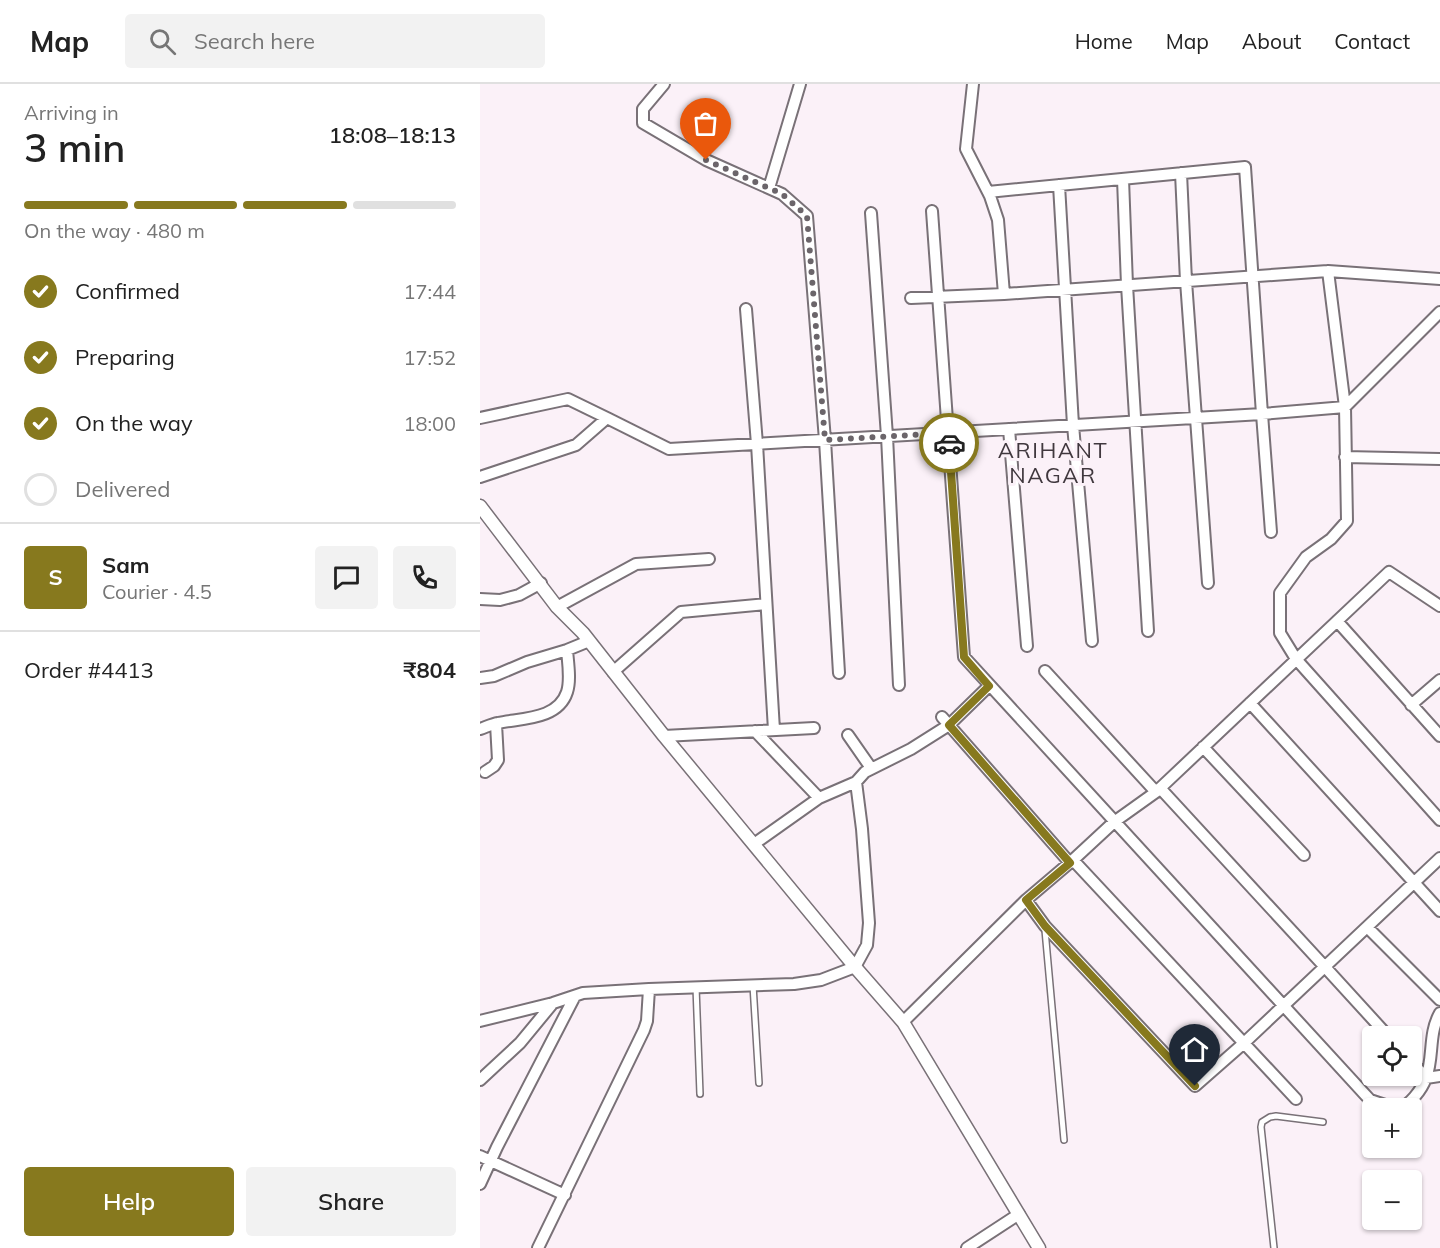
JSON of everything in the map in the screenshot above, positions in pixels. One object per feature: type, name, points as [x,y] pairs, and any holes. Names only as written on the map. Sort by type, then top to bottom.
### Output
[{"type":"street","points":[[664,84],[643,109],[643,123],[706,160],[782,194],[807,216],[825,440],[838,673]]},
{"type":"street","points":[[769,188],[800,84]]},
{"type":"street","points":[[973,84],[966,149],[988,192],[998,220],[1004,294]]},
{"type":"street","points":[[988,192],[1245,167],[1271,532]]},
{"type":"street","points":[[1181,173],[1186,281],[1209,583]]},
{"type":"street","points":[[1123,179],[1127,285],[1148,631]]},
{"type":"street","points":[[1059,185],[1073,425],[1092,641]]},
{"type":"street","points":[[932,211],[964,657],[1368,1098]]},
{"type":"street","points":[[871,213],[887,436],[899,685]]},
{"type":"street","points":[[1328,271],[1345,406],[1347,521],[1331,539],[1306,557],[1280,593],[1280,633],[1296,659],[1440,820]]},
{"type":"street","points":[[911,298],[1004,294],[1328,271],[1440,279]]},
{"type":"street","points":[[746,309],[757,444],[774,730]]},
{"type":"street","points":[[480,418],[568,399],[669,449],[1262,414],[1345,406],[1440,312]]},
{"type":"street","points":[[480,477],[576,445],[608,418]]},
{"type":"street","points":[[1009,429],[1027,646]]},
{"type":"street","points":[[1345,457],[1440,459]]},
{"type":"street","points":[[480,506],[557,607],[589,642],[664,736],[903,1022],[1039,1248]]},
{"type":"street","points":[[557,607],[636,564],[709,559]]},
{"type":"street","points":[[903,1022],[1026,900],[1114,822],[1158,790],[1389,572],[1440,606]]},
{"type":"street","points":[[480,599],[500,600],[519,595],[541,584]]},
{"type":"street","points":[[613,672],[681,612],[766,604]]},
{"type":"street","points":[[1337,621],[1440,736]]},
{"type":"street","points":[[480,678],[494,676],[526,662],[589,642]]},
{"type":"street","points":[[480,729],[496,723],[535,717],[559,706],[567,694],[567,650]]},
{"type":"street","points":[[1045,671],[1379,1026]]},
{"type":"street","points":[[1411,705],[1440,680]]},
{"type":"street","points":[[754,844],[819,798],[856,783],[871,768],[911,749],[989,686]]},
{"type":"street","points":[[1250,703],[1440,911]]},
{"type":"street","points":[[945,721],[1071,862],[1296,1099]]},
{"type":"street","points":[[485,772],[498,760],[496,723]]},
{"type":"street","points":[[664,736],[814,728]]},
{"type":"street","points":[[755,731],[819,798]]},
{"type":"street","points":[[848,735],[871,768]]},
{"type":"street","points":[[1203,747],[1304,855]]},
{"type":"street","points":[[480,1020],[596,991],[794,984],[821,980],[855,967],[867,945],[869,923],[856,783]]},
{"type":"street","points":[[1026,900],[1045,926],[1195,1086],[1284,1006],[1440,858]]},
{"type":"street","points":[[1367,927],[1440,1000]]},
{"type":"street","points":[[538,1248],[644,1030],[647,1021],[649,988]]},
{"type":"street","points":[[480,1184],[575,996]]},
{"type":"street","points":[[480,1080],[520,1042],[553,1003]]},
{"type":"street","points":[[1414,1098],[1426,1078],[1433,1028],[1440,1013]]},
{"type":"street","points":[[1422,1073],[1426,1078]]},
{"type":"street","points":[[1426,1078],[1440,1076]]},
{"type":"street","points":[[480,1156],[565,1195]]},
{"type":"street","points":[[967,1248],[1019,1214]]},
{"type":"lane","points":[[1045,926],[1064,1140]]},
{"type":"lane","points":[[753,985],[759,1083]]},
{"type":"lane","points":[[696,987],[700,1094]]},
{"type":"lane","points":[[1274,1248],[1262,1122],[1276,1116],[1323,1122]]},
{"type":"way so far","points":[[706,160],[782,194],[807,216],[825,440],[948,433],[949,443]]},
{"type":"district","name":"ARIHANT NAGAR","points":[[1053,462]]},
{"type":"route","points":[[949,443],[964,657],[989,686],[949,725],[1070,863],[1026,900],[1045,926],[1195,1086]]}]
